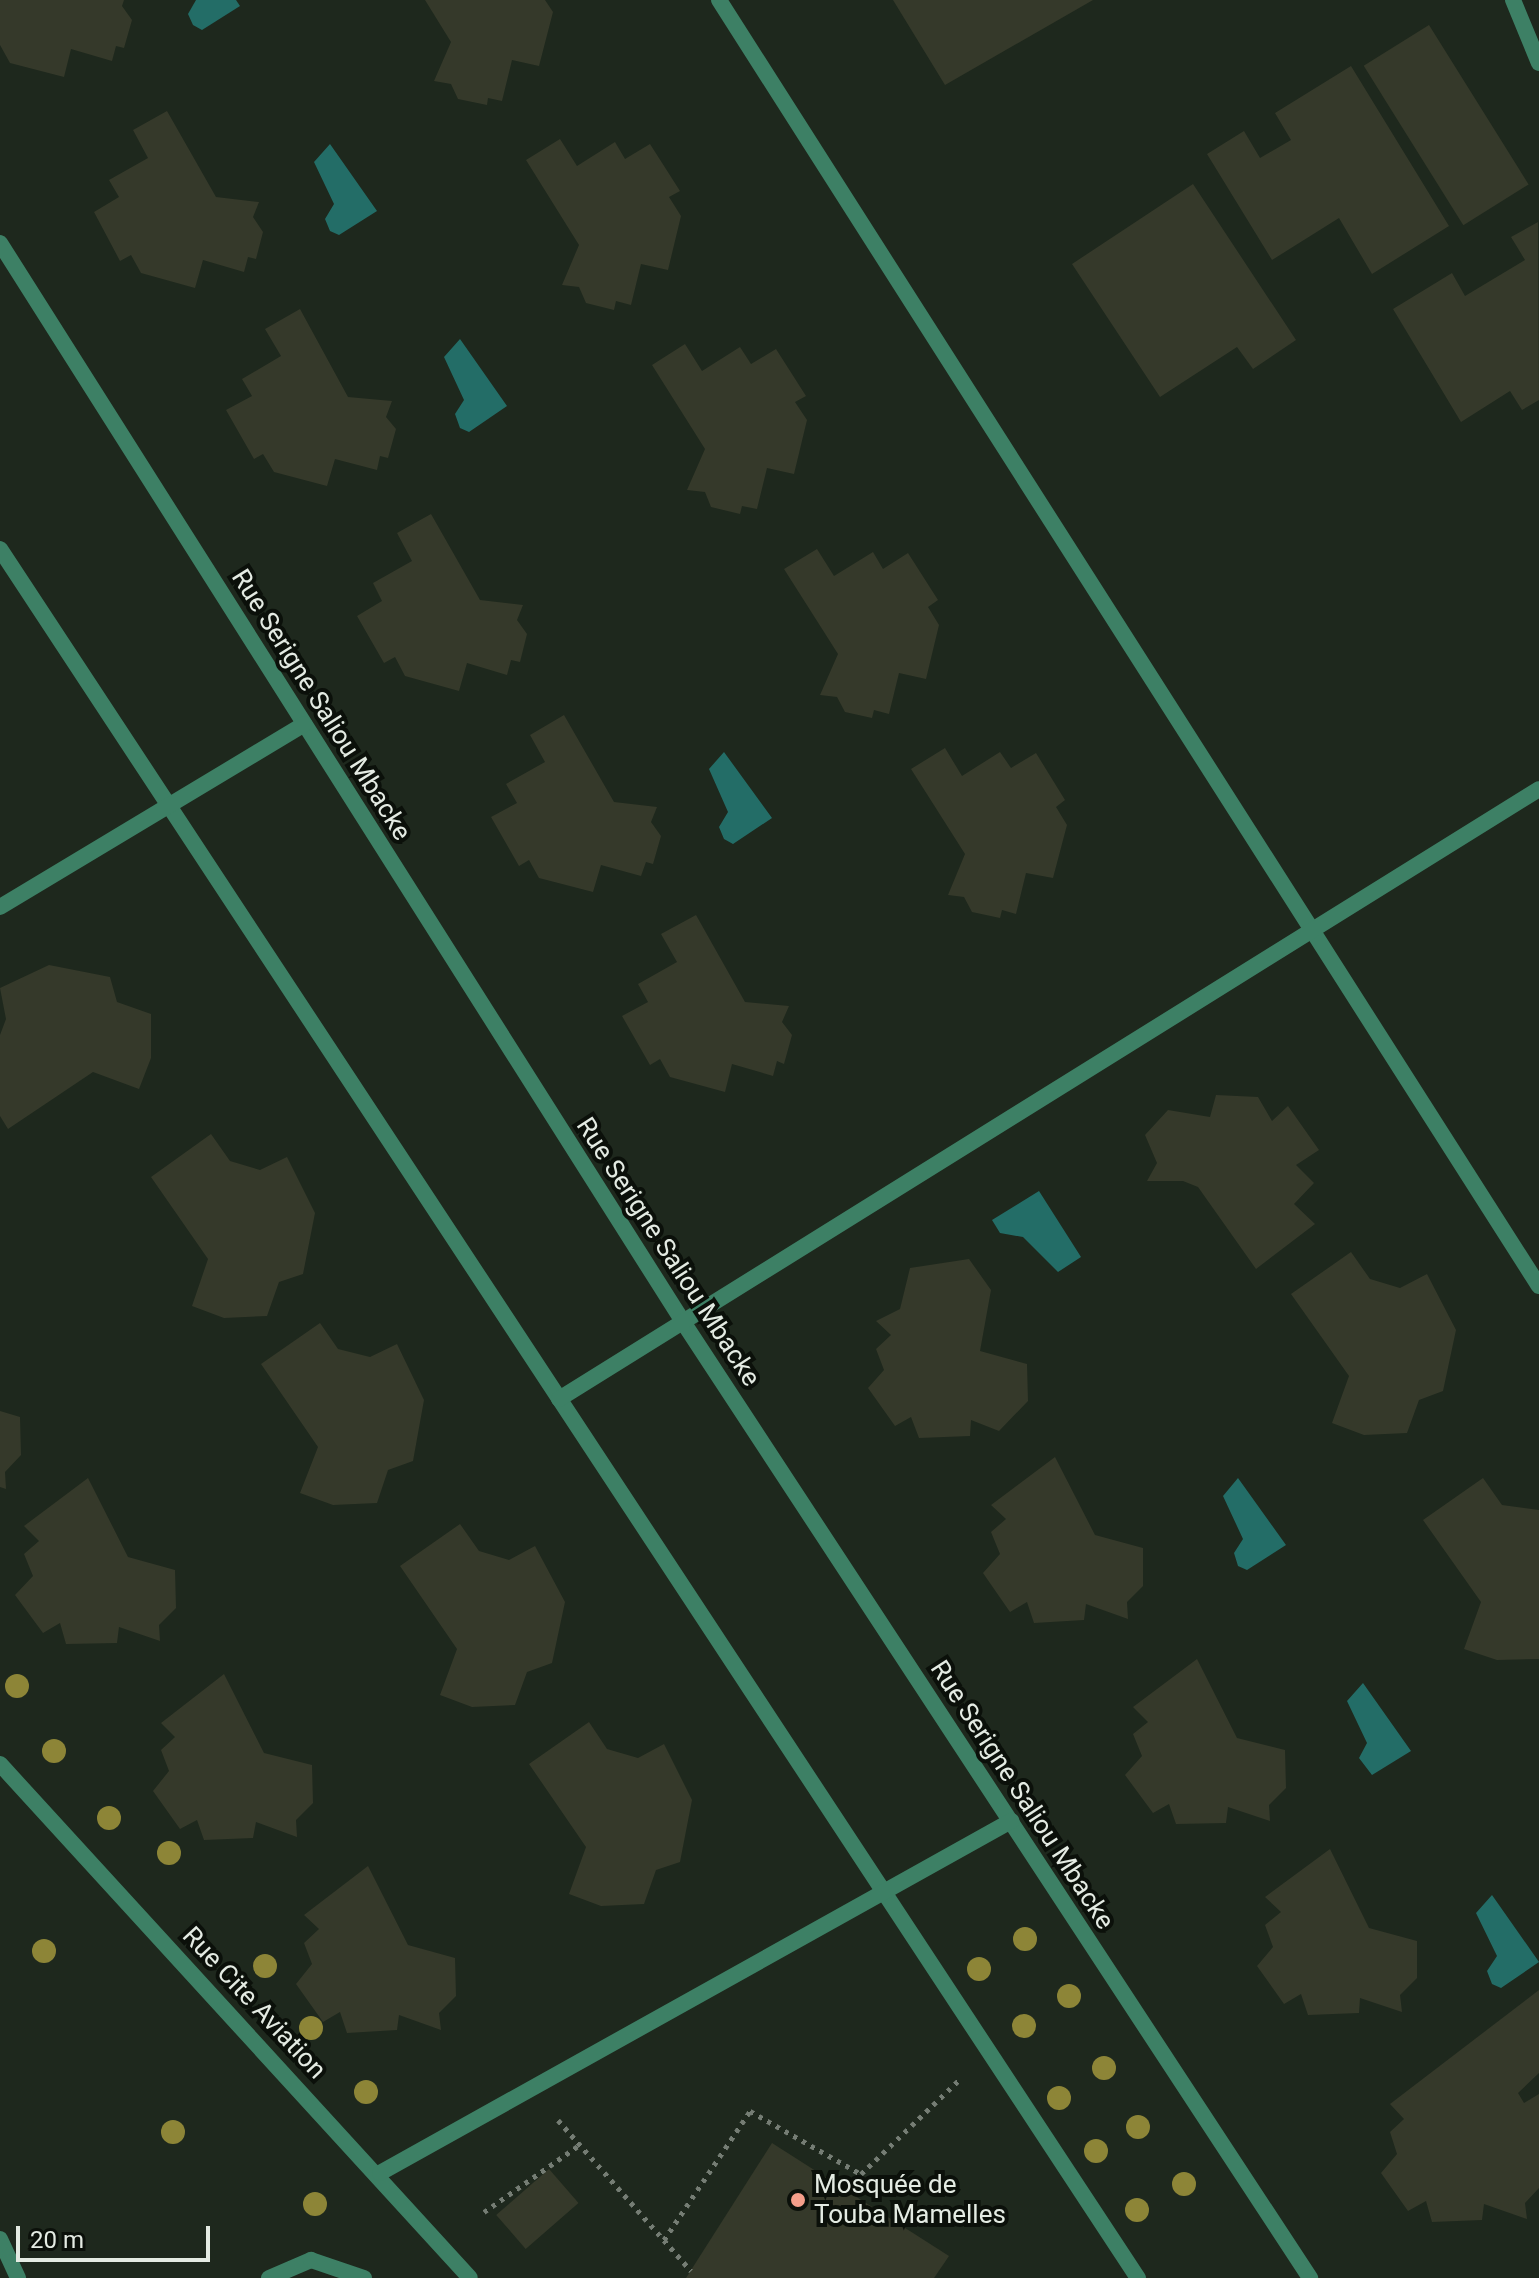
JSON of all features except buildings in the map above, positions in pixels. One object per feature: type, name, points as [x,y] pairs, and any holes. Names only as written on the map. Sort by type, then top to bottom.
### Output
[{"type":"street","points":[[719,0],[1539,1286]]},
{"type":"street","points":[[1513,0],[1539,63]]},
{"type":"street","name":"Rue Serigne Saliou Mbacke","points":[[0,243],[685,1325],[1310,2278]]},
{"type":"street","points":[[0,549],[1138,2278]]},
{"type":"street","points":[[0,907],[167,803],[304,724]]},
{"type":"street","points":[[559,1399],[685,1325],[1311,929],[1539,789]]},
{"type":"street","name":"Rue Cite Aviation","points":[[0,1764],[380,2173],[470,2278]]},
{"type":"street","points":[[380,2173],[1011,1821]]},
{"type":"street","points":[[0,2239],[18,2278]]},
{"type":"street","points":[[269,2278],[311,2260],[364,2278]]},
{"type":"path","points":[[664,2240],[750,2111],[861,2174],[948,2088],[992,2057]]},
{"type":"path","points":[[533,2087],[578,2146],[691,2271]]},
{"type":"path","points":[[484,2212],[578,2146]]},
{"type":"water","points":[[196,0],[236,0],[240,6],[202,30],[193,25],[188,14]]},
{"type":"water","points":[[330,144],[377,211],[339,235],[330,231],[325,219],[334,204],[314,162]]},
{"type":"water","points":[[460,339],[507,406],[469,432],[460,428],[455,414],[464,400],[444,357]]},
{"type":"water","points":[[724,752],[772,818],[733,844],[724,839],[719,827],[728,812],[709,769]]},
{"type":"water","points":[[1039,1191],[1081,1257],[1058,1272],[1023,1237],[1000,1233],[992,1220]]},
{"type":"water","points":[[1238,1478],[1286,1545],[1247,1570],[1238,1566],[1234,1553],[1243,1539],[1223,1496]]},
{"type":"water","points":[[1363,1683],[1411,1751],[1372,1775],[1359,1758],[1367,1743],[1347,1701]]},
{"type":"water","points":[[1492,1895],[1539,1962],[1501,1988],[1492,1984],[1487,1971],[1497,1956],[1476,1913]]},
{"type":"place","name":"Mosquée de Touba Mamelles","points":[[798,2200]]}]
